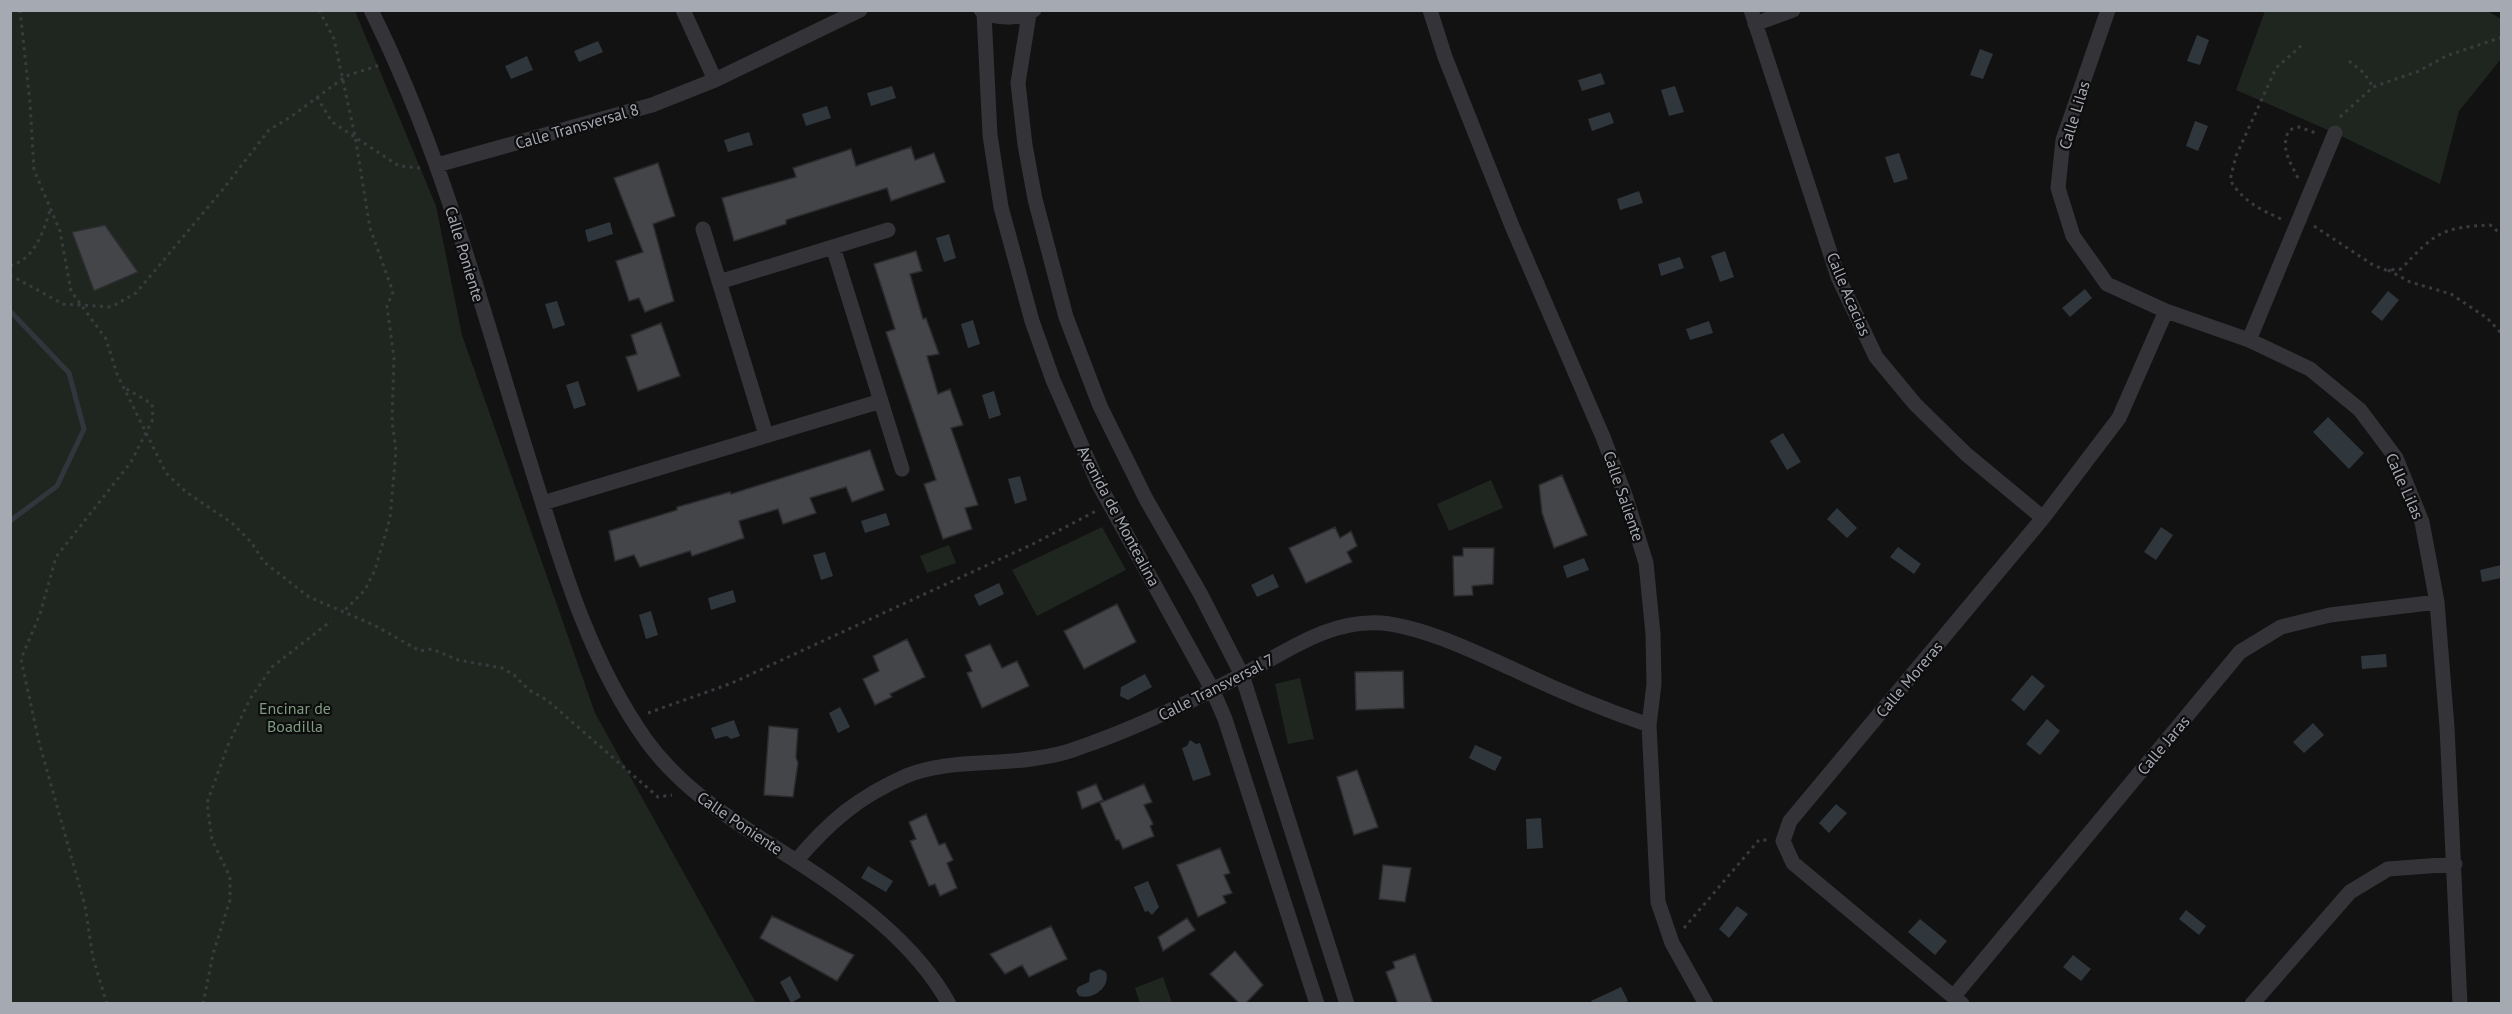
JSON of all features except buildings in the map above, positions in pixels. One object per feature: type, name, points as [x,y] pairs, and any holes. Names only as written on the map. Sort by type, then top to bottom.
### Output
[{"type":"street","name":"Calle Poniente","points":[[371,10],[396,60],[437,165],[574,596],[611,683],[646,741],[685,785],[721,814],[796,861],[878,920],[940,986],[949,1004]]},
{"type":"street","points":[[683,10],[715,80]]},
{"type":"street","name":"Calle Transversal 8","points":[[437,165],[652,105],[715,80],[860,10]]},
{"type":"street","name":"Calle Saliente","points":[[1430,10],[1457,89],[1512,226],[1603,437],[1646,564],[1653,634],[1654,684],[1649,725],[1658,902],[1672,943],[1706,1004]]},
{"type":"street","points":[[1753,17],[1793,10]]},
{"type":"street","name":"Calle Lilas","points":[[2108,10],[2063,140],[2058,188],[2073,236],[2107,284],[2166,311],[2249,340],[2310,369],[2360,410],[2396,458],[2422,522],[2437,602],[2455,864],[2460,1004]]},
{"type":"street","points":[[982,12],[1014,18],[1032,12]]},
{"type":"street","name":"Avenida de Montealina","points":[[982,12],[990,135],[1001,207],[1015,265],[1053,380],[1098,483],[1212,689],[1225,719],[1317,1004]]},
{"type":"street","name":"Avenida de Montealina","points":[[1032,12],[1018,83],[1024,145],[1035,200],[1066,317],[1100,406],[1146,499],[1200,593],[1242,675],[1347,1004]]},
{"type":"street","name":"Calle Acacias","points":[[1753,17],[1838,277],[1876,357],[1915,404],[1958,445],[2043,518]]},
{"type":"street","points":[[2249,340],[2335,133]]},
{"type":"street","points":[[703,229],[766,435]]},
{"type":"street","points":[[719,282],[888,230]]},
{"type":"street","points":[[833,247],[902,469]]},
{"type":"street","name":"Calle Moreras","points":[[1782,841],[1790,821],[2043,518],[2119,418],[2166,311]]},
{"type":"street","points":[[543,503],[881,400]]},
{"type":"street","name":"Calle Jaras","points":[[1958,1000],[2240,652],[2281,627],[2330,615],[2437,602]]},
{"type":"street","name":"Calle Transversal 7","points":[[796,861],[825,827],[874,791],[909,775],[948,766],[1032,759],[1080,748],[1148,720],[1242,675],[1316,635],[1354,625],[1383,623],[1426,634],[1473,651],[1596,707],[1649,725]]},
{"type":"street","points":[[1782,841],[1793,863],[1958,1000]]},
{"type":"street","points":[[2252,1004],[2350,892],[2388,869],[2455,864]]},
{"type":"path","points":[[20,10],[30,103],[34,170],[60,231],[71,291],[106,339],[124,388],[166,473],[186,492],[232,524],[250,542],[264,562],[296,588],[342,613],[374,625],[420,651],[432,650],[458,660],[502,668],[514,675],[529,690],[547,700],[658,797],[680,794],[685,785]]},
{"type":"path","points":[[319,10],[334,39],[355,136],[370,228],[393,292],[387,306],[394,358],[392,421],[396,451],[390,518],[375,570],[365,590],[342,613]]},
{"type":"path","points":[[2335,133],[2340,116],[2373,87],[2419,71],[2446,56],[2502,37]]},
{"type":"path","points":[[2303,44],[2276,68],[2236,156],[2230,180],[2239,194],[2254,207],[2298,221],[2373,265],[2410,282],[2451,294],[2487,318],[2502,334]]},
{"type":"path","points":[[10,275],[63,304],[111,307],[136,293],[224,188],[269,130],[292,116],[342,78],[396,60]]},
{"type":"path","points":[[2349,61],[2364,73],[2373,87]]},
{"type":"path","points":[[316,97],[332,122],[399,166],[423,168],[437,165]]},
{"type":"path","points":[[2300,184],[2288,163],[2285,138],[2289,130],[2299,127],[2315,132],[2329,149]]},
{"type":"path","points":[[10,266],[21,263],[39,242],[51,209]]},
{"type":"path","points":[[2386,270],[2401,269],[2429,239],[2459,226],[2490,225],[2502,235]]},
{"type":"path","points":[[107,1004],[93,958],[85,906],[39,742],[21,659],[40,614],[56,557],[131,462],[153,418],[152,404],[124,388]]},
{"type":"path","points":[[632,718],[732,683],[1035,543],[1110,504]]},
{"type":"path","points":[[202,1004],[213,954],[230,900],[230,877],[212,840],[207,803],[250,699],[272,667],[332,621]]},
{"type":"path","points":[[1672,943],[1759,840],[1782,841]]},
{"type":"green space","points":[[2486,10],[2501,19],[2501,59],[2459,111],[2440,184],[2335,133],[2236,90],[2265,11]]},
{"type":"green space","name":"Encinar de Boadilla","points":[[10,11],[355,11],[436,206],[462,335],[595,713],[756,1003],[11,1003]]},
{"type":"green space","points":[[1491,480],[1503,508],[1449,531],[1437,504]]},
{"type":"green space","points":[[1102,527],[1126,570],[1037,616],[1012,570]]},
{"type":"green space","points":[[949,545],[956,563],[927,573],[920,556]]},
{"type":"green space","points":[[1300,678],[1314,739],[1288,744],[1275,684]]},
{"type":"green space","points":[[1163,977],[1172,1003],[1140,1003],[1135,988]]},
{"type":"shaded area","points":[[2197,35],[2209,40],[2200,65],[2187,61]]},
{"type":"shaded area","points":[[598,41],[603,52],[579,62],[574,51]]},
{"type":"shaded area","points":[[1980,49],[1993,54],[1983,79],[1970,75]]},
{"type":"shaded area","points":[[527,56],[533,70],[511,79],[505,66]]},
{"type":"shaded area","points":[[1601,73],[1605,84],[1582,91],[1578,80]]},
{"type":"shaded area","points":[[892,86],[896,98],[871,106],[867,93]]},
{"type":"shaded area","points":[[1675,86],[1684,112],[1669,116],[1661,90]]},
{"type":"shaded area","points":[[827,106],[831,118],[806,126],[802,114]]},
{"type":"shaded area","points":[[1610,112],[1614,123],[1592,131],[1588,119]]},
{"type":"shaded area","points":[[2195,121],[2208,126],[2198,151],[2186,146]]},
{"type":"shaded area","points":[[749,132],[753,145],[728,152],[724,140]]},
{"type":"shaded area","points":[[1899,153],[1908,179],[1894,183],[1885,157]]},
{"type":"shaded area","points":[[1639,191],[1643,203],[1620,210],[1617,199]]},
{"type":"shaded area","points":[[610,222],[613,234],[588,242],[585,230]]},
{"type":"shaded area","points":[[949,234],[956,258],[944,262],[936,238]]},
{"type":"shaded area","points":[[1725,251],[1734,277],[1720,282],[1711,256]]},
{"type":"shaded area","points":[[1680,257],[1684,268],[1661,276],[1658,264]]},
{"type":"shaded area","points":[[2085,289],[2092,298],[2070,317],[2062,308]]},
{"type":"shaded area","points":[[2388,291],[2399,300],[2382,321],[2371,312]]},
{"type":"shaded area","points":[[557,301],[565,325],[553,329],[545,304]]},
{"type":"shaded area","points":[[973,320],[980,344],[968,348],[961,324]]},
{"type":"shaded area","points":[[1709,321],[1713,333],[1690,340],[1686,329]]},
{"type":"shaded area","points":[[578,381],[586,405],[574,409],[566,385]]},
{"type":"shaded area","points":[[994,391],[1001,415],[989,419],[982,395]]},
{"type":"shaded area","points":[[2328,417],[2364,453],[2349,469],[2313,432]]},
{"type":"shaded area","points":[[1783,433],[1801,462],[1787,470],[1770,441]]},
{"type":"shaded area","points":[[1020,476],[1027,500],[1015,504],[1008,479]]},
{"type":"shaded area","points":[[1837,508],[1857,528],[1847,538],[1827,519]]},
{"type":"shaded area","points":[[886,513],[890,525],[865,533],[861,521]]},
{"type":"shaded area","points":[[2161,527],[2173,535],[2156,560],[2144,552]]},
{"type":"shaded area","points":[[1898,547],[1921,564],[1914,574],[1890,557]]},
{"type":"shaded area","points":[[825,552],[833,576],[821,580],[813,555]]},
{"type":"shaded area","points":[[1584,558],[1589,570],[1567,578],[1563,566]]},
{"type":"shaded area","points":[[2501,565],[2501,578],[2482,582],[2480,570]]},
{"type":"shaded area","points":[[1273,574],[1279,587],[1257,597],[1251,585]]},
{"type":"shaded area","points":[[999,583],[1004,594],[979,606],[974,595]]},
{"type":"shaded area","points":[[733,590],[736,602],[711,610],[708,598]]},
{"type":"shaded area","points":[[651,611],[658,635],[646,639],[639,615]]},
{"type":"shaded area","points":[[2386,654],[2387,667],[2362,669],[2361,656]]},
{"type":"shaded area","points":[[1145,674],[1152,687],[1128,700],[1120,696],[1121,687]]},
{"type":"shaded area","points":[[2032,675],[2045,686],[2024,711],[2011,700]]},
{"type":"shaded area","points":[[840,707],[850,727],[838,733],[829,713]]},
{"type":"shaded area","points":[[2047,719],[2060,731],[2040,755],[2026,744]]},
{"type":"shaded area","points":[[734,720],[740,736],[731,739],[727,736],[715,739],[711,728]]},
{"type":"shaded area","points":[[2313,723],[2324,735],[2304,753],[2293,742]]},
{"type":"shaded area","points":[[1190,740],[1196,744],[1200,743],[1211,775],[1193,781],[1182,748],[1187,746]]},
{"type":"shaded area","points":[[1475,745],[1502,757],[1495,771],[1469,758]]},
{"type":"shaded area","points":[[1836,804],[1847,813],[1829,833],[1819,823]]},
{"type":"shaded area","points":[[1541,818],[1543,848],[1527,849],[1526,819]]},
{"type":"shaded area","points":[[868,866],[893,881],[886,892],[861,878]]},
{"type":"shaded area","points":[[1148,881],[1159,907],[1152,915],[1148,911],[1145,912],[1134,887]]},
{"type":"shaded area","points":[[1737,906],[1748,914],[1729,938],[1719,929]]},
{"type":"shaded area","points":[[2186,910],[2206,926],[2199,935],[2179,919]]},
{"type":"shaded area","points":[[1920,919],[1947,941],[1935,955],[1908,932]]},
{"type":"shaded area","points":[[2073,955],[2091,969],[2081,981],[2063,967]]},
{"type":"shaded area","points":[[1100,969],[1106,972],[1107,978],[1100,991],[1090,996],[1079,996],[1076,991],[1078,987],[1089,982],[1090,973]]},
{"type":"shaded area","points":[[790,976],[801,997],[791,1003],[780,982]]},
{"type":"shaded area","points":[[1621,987],[1628,1001],[1592,1003],[1591,1001]]},
{"type":"waterway","points":[[10,311],[69,373],[84,429],[57,486],[10,521]]}]
